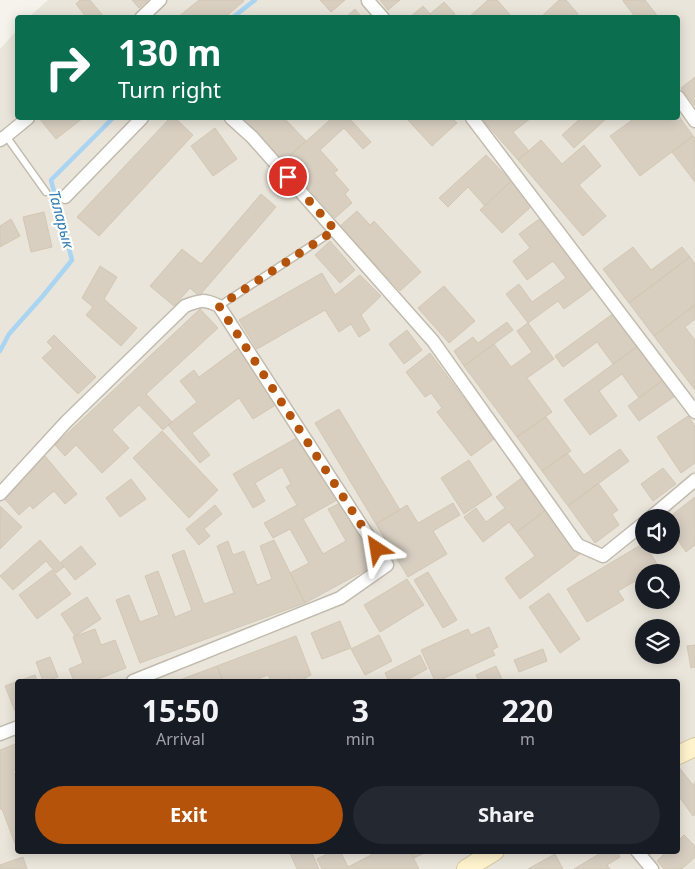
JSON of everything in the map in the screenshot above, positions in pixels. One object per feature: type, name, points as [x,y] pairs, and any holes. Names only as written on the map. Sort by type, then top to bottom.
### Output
[{"type":"street","points":[[144,15],[160,0]]},
{"type":"street","points":[[368,0],[380,15]]},
{"type":"street","points":[[680,101],[695,121]]},
{"type":"street","points":[[3,138],[26,120]]},
{"type":"street","points":[[65,197],[140,120]]},
{"type":"street","points":[[233,120],[252,137],[434,341],[578,545],[603,556],[635,529]]},
{"type":"street","points":[[474,120],[695,412]]},
{"type":"street","points":[[0,494],[66,422],[185,306],[200,300],[219,306],[387,565],[340,598],[138,679]]},
{"type":"street","points":[[661,509],[695,480]]},
{"type":"street","points":[[0,734],[15,728]]},
{"type":"street","points":[[680,754],[695,747]]},
{"type":"street","points":[[466,869],[490,854]]},
{"type":"street","points":[[640,854],[652,869]]},
{"type":"lane","points":[[3,138],[46,192]]},
{"type":"lane","points":[[219,306],[335,230]]},
{"type":"shaded area","points":[[48,0],[695,0],[695,869],[0,869],[0,49],[15,32],[15,120],[680,120],[680,15],[31,15]]},
{"type":"building","points":[[80,0],[90,0],[102,15],[85,15],[76,4]]},
{"type":"building","points":[[132,0],[148,0],[139,8]]},
{"type":"building","points":[[199,0],[244,1],[228,15],[181,15]]},
{"type":"building","points":[[320,0],[345,0],[331,12]]},
{"type":"building","points":[[380,0],[400,0],[388,10]]},
{"type":"building","points":[[488,0],[497,0],[510,15],[471,15]]},
{"type":"building","points":[[559,0],[566,0],[578,14],[577,15],[543,15]]},
{"type":"building","points":[[645,0],[657,15],[634,15],[623,1]]},
{"type":"building","points":[[444,2],[455,14],[412,15],[423,6],[430,14]]},
{"type":"building","points":[[355,9],[360,15],[348,15]]},
{"type":"building","points":[[695,77],[695,106],[681,88]]},
{"type":"building","points":[[680,118],[693,136],[640,176],[610,136],[632,120],[680,120]]},
{"type":"building","points":[[41,120],[80,120],[56,139]]},
{"type":"building","points":[[168,120],[177,120],[193,135],[99,236],[77,217]]},
{"type":"building","points":[[238,120],[286,120],[306,141],[279,165]]},
{"type":"building","points":[[330,120],[351,120],[371,142],[363,149],[344,128],[320,150],[338,170],[334,173],[349,190],[345,194],[352,203],[335,218],[284,161]]},
{"type":"building","points":[[408,120],[454,120],[457,123],[432,146]]},
{"type":"building","points":[[483,120],[528,120],[513,132],[529,151],[518,160]]},
{"type":"building","points":[[579,120],[605,120],[574,148],[562,135]]},
{"type":"building","points":[[215,128],[237,159],[213,176],[191,146]]},
{"type":"building","points":[[693,136],[695,138],[695,182],[672,152]]},
{"type":"building","points":[[541,140],[562,164],[584,145],[601,166],[579,185],[606,216],[583,236],[518,160]]},
{"type":"building","points":[[486,155],[511,181],[485,206],[468,187],[448,207],[439,198]]},
{"type":"building","points":[[511,181],[533,205],[502,233],[480,210]]},
{"type":"building","points":[[261,194],[276,207],[199,296],[190,288],[174,306],[150,286],[182,249],[201,264]]},
{"type":"building","points":[[357,211],[370,225],[374,221],[421,272],[400,291],[340,226]]},
{"type":"building","points":[[44,212],[52,247],[31,252],[23,217]]},
{"type":"building","points":[[542,217],[594,287],[564,309],[558,301],[528,323],[506,294],[519,284],[532,302],[566,278],[553,261],[527,280],[513,261],[530,248],[519,234]]},
{"type":"building","points":[[11,219],[20,236],[0,247],[0,226]]},
{"type":"building","points":[[330,241],[355,270],[340,283],[315,255]]},
{"type":"building","points":[[633,247],[651,270],[682,247],[690,257],[629,303],[603,269]]},
{"type":"building","points":[[690,257],[695,264],[695,305],[654,336],[629,303]]},
{"type":"building","points":[[100,266],[117,277],[104,299],[137,328],[121,346],[86,315],[93,307],[82,298]]},
{"type":"building","points":[[322,273],[335,295],[360,275],[381,296],[361,315],[370,330],[359,337],[351,324],[339,332],[325,310],[257,349],[239,320]]},
{"type":"building","points":[[444,286],[475,321],[449,343],[418,308]]},
{"type":"building","points":[[695,305],[695,319],[685,327],[695,340],[695,390],[654,336]]},
{"type":"building","points":[[200,309],[218,328],[146,394],[172,422],[163,430],[139,405],[112,430],[129,448],[102,473],[76,445],[65,456],[55,445]]},
{"type":"building","points":[[614,313],[638,346],[613,364],[597,342],[563,367],[555,356]]},
{"type":"building","points":[[507,322],[513,330],[464,366],[454,351],[473,337],[478,343]]},
{"type":"building","points":[[528,323],[554,359],[527,378],[552,412],[517,437],[464,366],[494,344],[511,367],[532,352],[517,331]]},
{"type":"building","points":[[407,330],[422,350],[404,364],[389,344]]},
{"type":"building","points":[[54,335],[96,377],[78,394],[42,358],[53,348],[47,342]]},
{"type":"building","points":[[241,346],[279,403],[253,419],[239,398],[192,433],[210,455],[200,463],[168,425],[197,402],[180,381],[194,370],[199,377]]},
{"type":"building","points":[[638,346],[663,380],[639,398],[622,374],[599,391],[617,416],[590,435],[564,400]]},
{"type":"building","points":[[430,353],[494,439],[471,456],[437,412],[442,408],[431,393],[425,397],[406,372]]},
{"type":"building","points":[[663,380],[675,396],[639,421],[628,406]]},
{"type":"building","points":[[339,409],[400,510],[376,524],[315,423]]},
{"type":"building","points":[[688,416],[695,426],[695,463],[681,473],[657,437]]},
{"type":"building","points":[[546,417],[571,451],[542,471],[517,437]]},
{"type":"building","points":[[162,431],[218,490],[189,518],[133,458]]},
{"type":"building","points":[[300,436],[337,500],[303,519],[323,554],[346,541],[328,509],[340,503],[375,565],[305,603],[290,573],[309,563],[290,529],[273,538],[264,523],[297,505],[286,487],[291,484],[282,467],[255,483],[265,501],[253,508],[233,474]]},
{"type":"building","points":[[620,449],[629,461],[568,506],[542,471],[567,453],[584,475]]},
{"type":"building","points":[[45,456],[77,494],[65,504],[54,491],[33,509],[30,505],[19,515],[1,495]]},
{"type":"building","points":[[469,460],[492,495],[464,514],[441,478]]},
{"type":"building","points":[[663,468],[676,484],[653,501],[641,484]]},
{"type":"building","points":[[523,477],[547,509],[517,532],[509,522],[483,542],[464,517],[476,508],[486,522],[505,508],[496,497]]},
{"type":"building","points":[[131,479],[146,499],[120,517],[106,498]]},
{"type":"building","points":[[598,483],[618,510],[612,514],[619,525],[595,543],[568,506]]},
{"type":"building","points":[[695,497],[695,545],[686,552],[680,543],[680,509]]},
{"type":"building","points":[[453,503],[460,515],[433,531],[447,554],[408,577],[376,524],[407,505],[418,523]]},
{"type":"building","points":[[215,505],[222,514],[204,529],[210,536],[199,545],[186,529]]},
{"type":"building","points":[[0,506],[22,527],[0,549]]},
{"type":"building","points":[[547,509],[580,554],[520,599],[505,578],[535,556],[517,532]]},
{"type":"building","points":[[40,540],[64,567],[56,573],[46,561],[13,590],[0,576]]},
{"type":"building","points":[[274,540],[305,603],[140,663],[116,600],[129,595],[140,622],[159,615],[145,576],[158,571],[175,617],[192,610],[172,555],[184,550],[204,604],[234,593],[217,546],[228,541],[233,555],[244,551],[257,585],[272,579],[260,546]]},
{"type":"building","points":[[81,546],[96,564],[75,580],[61,562]]},
{"type":"building","points":[[635,548],[635,554],[651,554],[657,564],[635,564],[635,581],[618,591],[624,600],[587,622],[567,589]]},
{"type":"building","points":[[52,570],[71,594],[37,619],[19,595]]},
{"type":"building","points":[[428,572],[457,620],[443,628],[414,580]]},
{"type":"building","points":[[407,579],[424,605],[380,632],[364,605]]},
{"type":"building","points":[[549,593],[580,639],[560,653],[529,607]]},
{"type":"building","points":[[87,597],[101,619],[75,636],[61,614]]},
{"type":"building","points":[[340,621],[351,648],[322,659],[311,633]]},
{"type":"building","points":[[489,627],[498,647],[492,650],[495,655],[442,679],[434,679],[421,650],[468,629],[471,635]]},
{"type":"building","points":[[95,629],[101,645],[115,640],[126,668],[98,679],[73,679],[69,669],[83,663],[73,637]]},
{"type":"building","points":[[379,635],[392,661],[365,675],[351,649]]},
{"type":"building","points":[[296,636],[311,675],[305,679],[270,679],[268,675],[258,679],[222,679],[217,666]]},
{"type":"building","points":[[695,645],[695,667],[691,668],[687,646]]},
{"type":"building","points":[[543,649],[547,661],[519,672],[514,660]]},
{"type":"building","points":[[420,655],[427,669],[409,679],[388,679],[385,673]]},
{"type":"building","points":[[50,657],[58,677],[42,679],[36,662]]},
{"type":"building","points":[[217,666],[222,679],[182,679]]},
{"type":"building","points":[[496,666],[502,679],[478,679],[476,675]]},
{"type":"building","points":[[35,675],[36,679],[24,679]]},
{"type":"building","points":[[15,682],[15,711],[5,686]]},
{"type":"building","points":[[15,744],[15,770],[13,771],[15,776],[15,843],[2,809],[0,809],[0,750]]},
{"type":"building","points":[[680,769],[693,785],[695,782],[695,815],[693,816],[680,798]]},
{"type":"building","points":[[684,835],[695,846],[695,857],[682,869],[664,869],[657,861],[664,854],[680,854],[680,839]]},
{"type":"building","points":[[290,854],[312,854],[319,869],[297,869]]},
{"type":"building","points":[[327,854],[342,854],[348,867],[373,854],[412,854],[419,869],[322,869],[317,859]]},
{"type":"building","points":[[412,854],[422,854],[414,858]]},
{"type":"building","points":[[555,854],[563,869],[528,869]]},
{"type":"building","points":[[599,854],[618,854],[620,857],[607,865],[610,869],[574,869]]},
{"type":"building","points":[[23,857],[27,869],[0,869],[0,865]]},
{"type":"waterway","name":"Таларык","points":[[236,15],[255,0]]},
{"type":"waterway","name":"Таларык","points":[[0,351],[9,334],[72,260],[51,180],[111,120]]},
{"type":"route","points":[[288,177],[335,230],[219,306],[377,549]]}]
